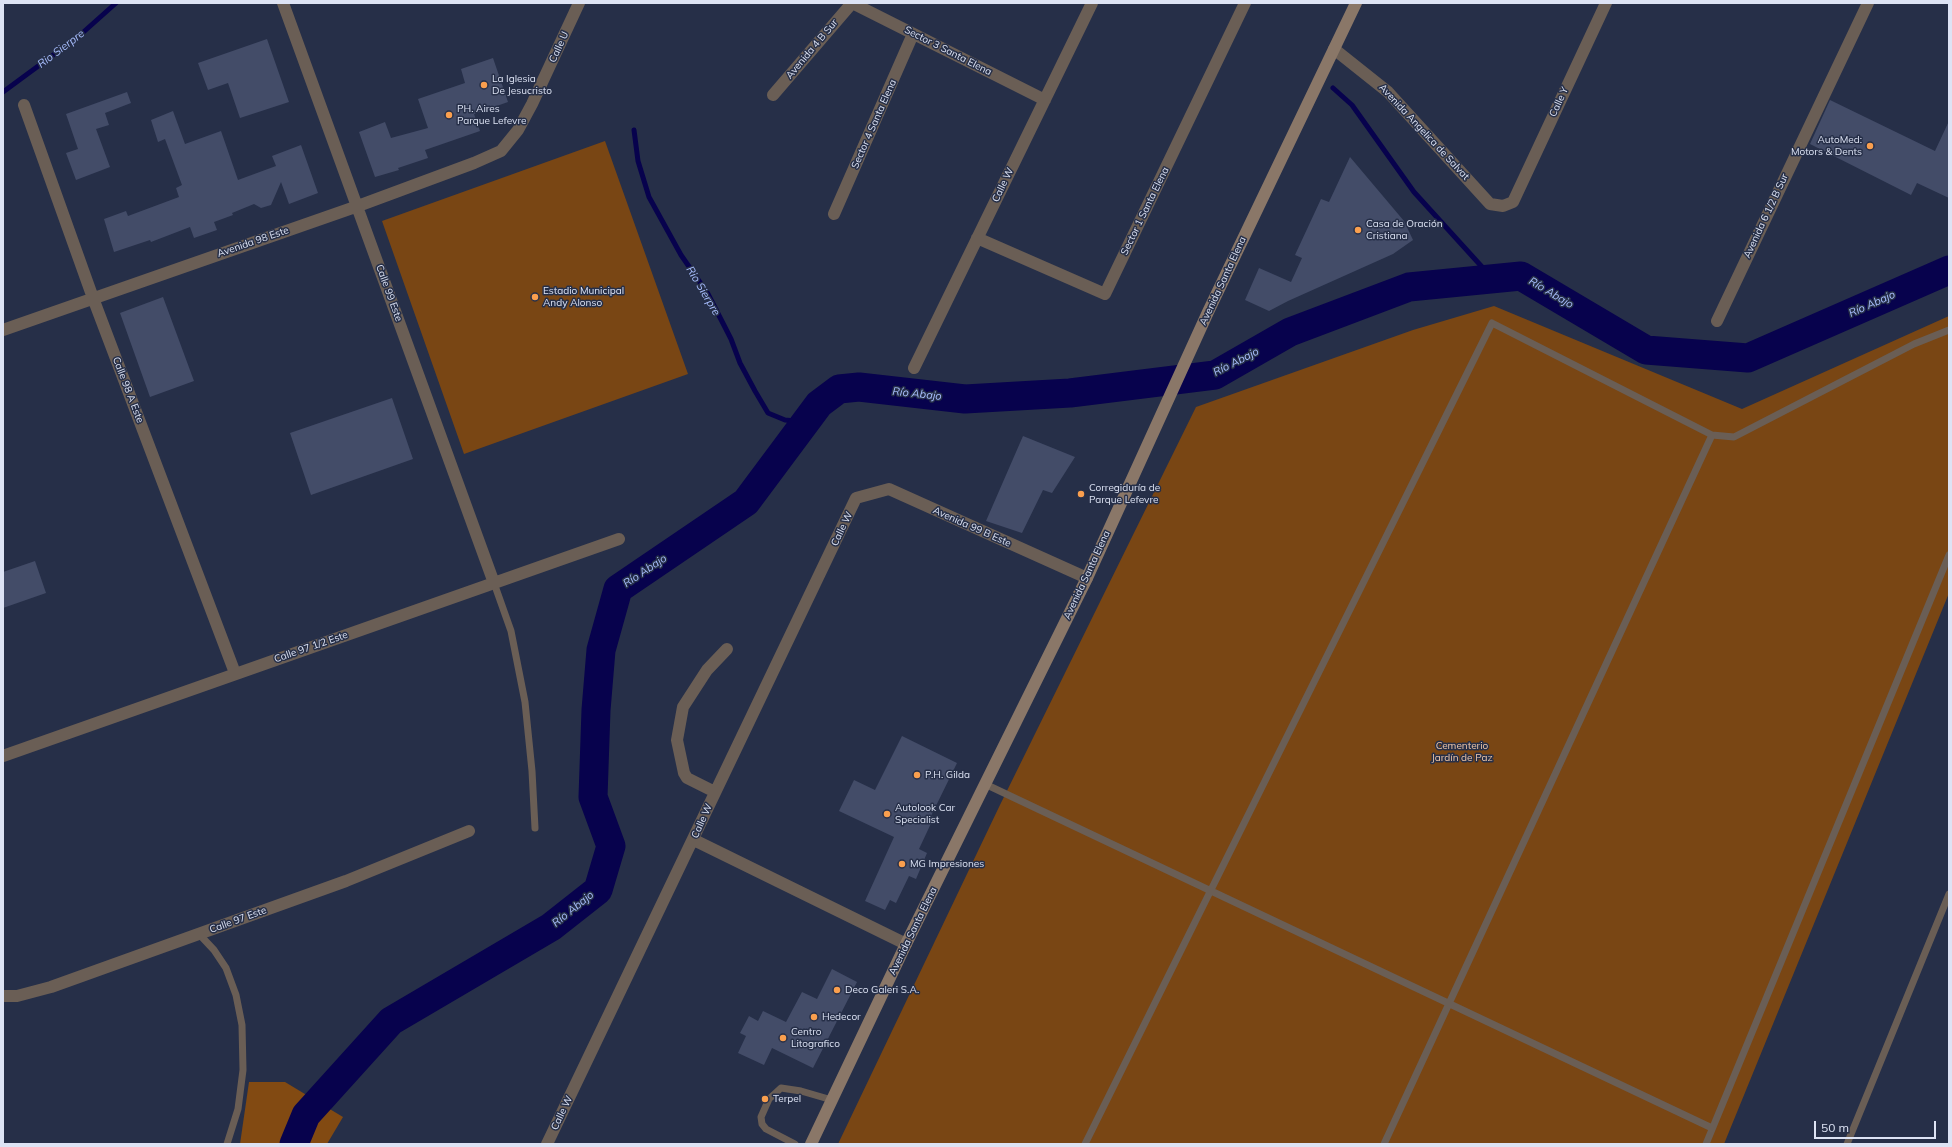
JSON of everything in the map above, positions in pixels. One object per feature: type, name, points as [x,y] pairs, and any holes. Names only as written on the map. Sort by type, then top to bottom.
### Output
[{"type":"street","name":"Calle 99 Este","points":[[283,3],[494,583]]},
{"type":"street","name":"Calle U","points":[[501,151],[518,130],[532,104],[579,3]]},
{"type":"street","name":"Sector 3 Santa Elena","points":[[852,3],[1045,100]]},
{"type":"street","name":"Avenida 4 B Sur","points":[[773,95],[852,3]]},
{"type":"street","name":"Calle W","points":[[914,368],[1092,3]]},
{"type":"street","name":"Sector 1 Santa Elena","points":[[977,238],[1105,294],[1245,3]]},
{"type":"street","name":"Avenida Santa Elena","points":[[811,1144],[906,944],[1087,578],[1208,312],[1356,3]]},
{"type":"street","name":"Calle Y","points":[[1513,202],[1606,3]]},
{"type":"street","name":"Avenida 6 1/2 B Sur","points":[[1717,321],[1868,3]]},
{"type":"street","name":"Sector 4 Santa Elena","points":[[834,214],[914,34]]},
{"type":"street","name":"Avenida Angelica de Salvat","points":[[1334,49],[1388,92],[1490,204],[1503,206],[1513,202]]},
{"type":"street","name":"Calle 98 A Este","points":[[24,105],[93,298],[236,673]]},
{"type":"street","name":"Avenida 98 Este","points":[[3,330],[358,206],[474,163],[501,151]]},
{"type":"street","name":"Avenida 99 B Este","points":[[856,498],[889,489],[1087,578]]},
{"type":"street","name":"Calle W","points":[[547,1144],[694,840],[715,792],[856,498]]},
{"type":"street","name":"Calle 97 1/2 Este","points":[[3,756],[619,539]]},
{"type":"street","points":[[715,792],[688,778],[684,773],[677,740],[683,707],[707,670],[727,649]]},
{"type":"street","name":"Calle 97 Este","points":[[3,996],[17,996],[51,986],[199,934],[346,881],[469,831]]},
{"type":"street","points":[[694,840],[906,944]]},
{"type":"lane","points":[[1085,1144],[1492,323],[1712,435],[1734,437],[1914,344],[1949,330]]},
{"type":"lane","points":[[1384,1144],[1712,435]]},
{"type":"lane","points":[[1706,1144],[1949,555]]},
{"type":"lane","points":[[494,583],[511,631],[525,702],[532,771],[535,828]]},
{"type":"lane","points":[[985,784],[1712,1128]]},
{"type":"lane","points":[[1847,1144],[1949,894]]},
{"type":"lane","points":[[199,934],[214,950],[226,968],[236,994],[242,1025],[243,1070],[238,1109],[227,1144]]},
{"type":"lane","points":[[796,1144],[766,1129],[762,1124],[761,1117],[769,1099],[781,1088],[801,1091],[832,1100]]},
{"type":"green space","name":"Estadio Municipal Andy Alonso","points":[[605,141],[688,374],[464,454],[382,221]]},
{"type":"green space","name":"Cementerio Jardín de Paz","points":[[1494,306],[1742,409],[1949,316],[1949,593],[1724,1144],[838,1144],[999,807],[1196,407],[1413,330]]},
{"type":"shaded area","points":[[249,1082],[285,1082],[343,1117],[327,1144],[240,1144]]},
{"type":"building","points":[[267,39],[289,102],[240,118],[228,83],[208,90],[198,63]]},
{"type":"building","points":[[493,58],[508,102],[474,114],[480,131],[425,150],[428,158],[398,168],[399,170],[375,177],[359,132],[385,122],[391,138],[428,128],[418,99],[465,83],[461,69]]},
{"type":"building","points":[[127,92],[131,103],[105,113],[109,125],[96,129],[110,167],[76,180],[66,153],[78,149],[66,114]]},
{"type":"building","name":"AutoMed: Motors & Dents","points":[[1830,100],[1935,151],[1949,121],[1949,198],[1917,183],[1911,195],[1810,144]]},
{"type":"building","points":[[173,111],[185,144],[221,131],[238,180],[276,166],[272,156],[301,145],[318,193],[289,204],[281,182],[271,205],[261,208],[254,204],[232,213],[233,215],[214,222],[217,230],[194,238],[190,227],[151,242],[150,240],[114,252],[104,219],[126,211],[128,216],[179,197],[176,188],[182,185],[165,139],[158,142],[151,120]]},
{"type":"building","name":"Casa de Oración Cristiana","points":[[1350,157],[1404,221],[1413,240],[1393,254],[1269,311],[1245,300],[1259,268],[1291,282],[1302,258],[1295,255],[1321,199],[1329,202]]},
{"type":"building","points":[[163,297],[194,381],[150,397],[120,313]]},
{"type":"building","points":[[392,398],[413,459],[311,495],[290,433]]},
{"type":"building","points":[[1023,436],[1075,457],[1052,493],[1043,490],[1022,533],[986,521]]},
{"type":"building","points":[[35,561],[46,593],[3,608],[3,572]]},
{"type":"building","points":[[902,736],[957,763],[931,816],[934,817],[919,849],[927,853],[916,879],[909,876],[896,903],[890,900],[885,910],[865,901],[894,837],[839,811],[854,780],[875,790]]},
{"type":"building","points":[[832,969],[857,982],[813,1068],[772,1048],[764,1065],[738,1053],[746,1036],[740,1033],[749,1016],[758,1021],[763,1011],[786,1022],[802,992],[817,999]]},
{"type":"waterway","name":"Rio Sierpre","points":[[3,92],[79,36],[116,3]]},
{"type":"waterway","points":[[1333,88],[1352,105],[1414,192],[1493,279]]},
{"type":"waterway","name":"Rio Sierpre","points":[[634,130],[638,161],[649,197],[681,255],[708,294],[731,339],[740,363],[755,391],[768,413],[785,420],[806,422]]},
{"type":"waterway","name":"Río Abajo","points":[[294,1144],[306,1115],[391,1021],[551,927],[598,890],[611,846],[593,797],[596,710],[601,650],[618,589],[746,502],[819,404],[839,389],[859,387],[965,399],[1070,393],[1215,375],[1290,332],[1409,287],[1521,276],[1646,350],[1748,358],[1949,270]]},
{"type":"place","name":"La Iglesia De Jesucristo","points":[[484,85]]},
{"type":"place","name":"PH. Aires Parque Lefevre","points":[[449,115]]},
{"type":"place","name":"AutoMed: Motors & Dents","points":[[1870,146]]},
{"type":"place","name":"Casa de Oración Cristiana","points":[[1358,230]]},
{"type":"place","name":"Estadio Municipal Andy Alonso","points":[[535,297]]},
{"type":"place","name":"Corregiduría de Parque Lefevre","points":[[1081,494]]},
{"type":"place","name":"P.H. Gilda","points":[[917,775]]},
{"type":"place","name":"Autolook Car Specialist","points":[[887,814]]},
{"type":"place","name":"MG Impresiones","points":[[902,864]]},
{"type":"place","name":"Deco Galeri S.A.","points":[[837,990]]},
{"type":"place","name":"Hedecor","points":[[814,1017]]},
{"type":"place","name":"Centro Litografico","points":[[783,1038]]},
{"type":"place","name":"Terpel","points":[[765,1099]]}]
